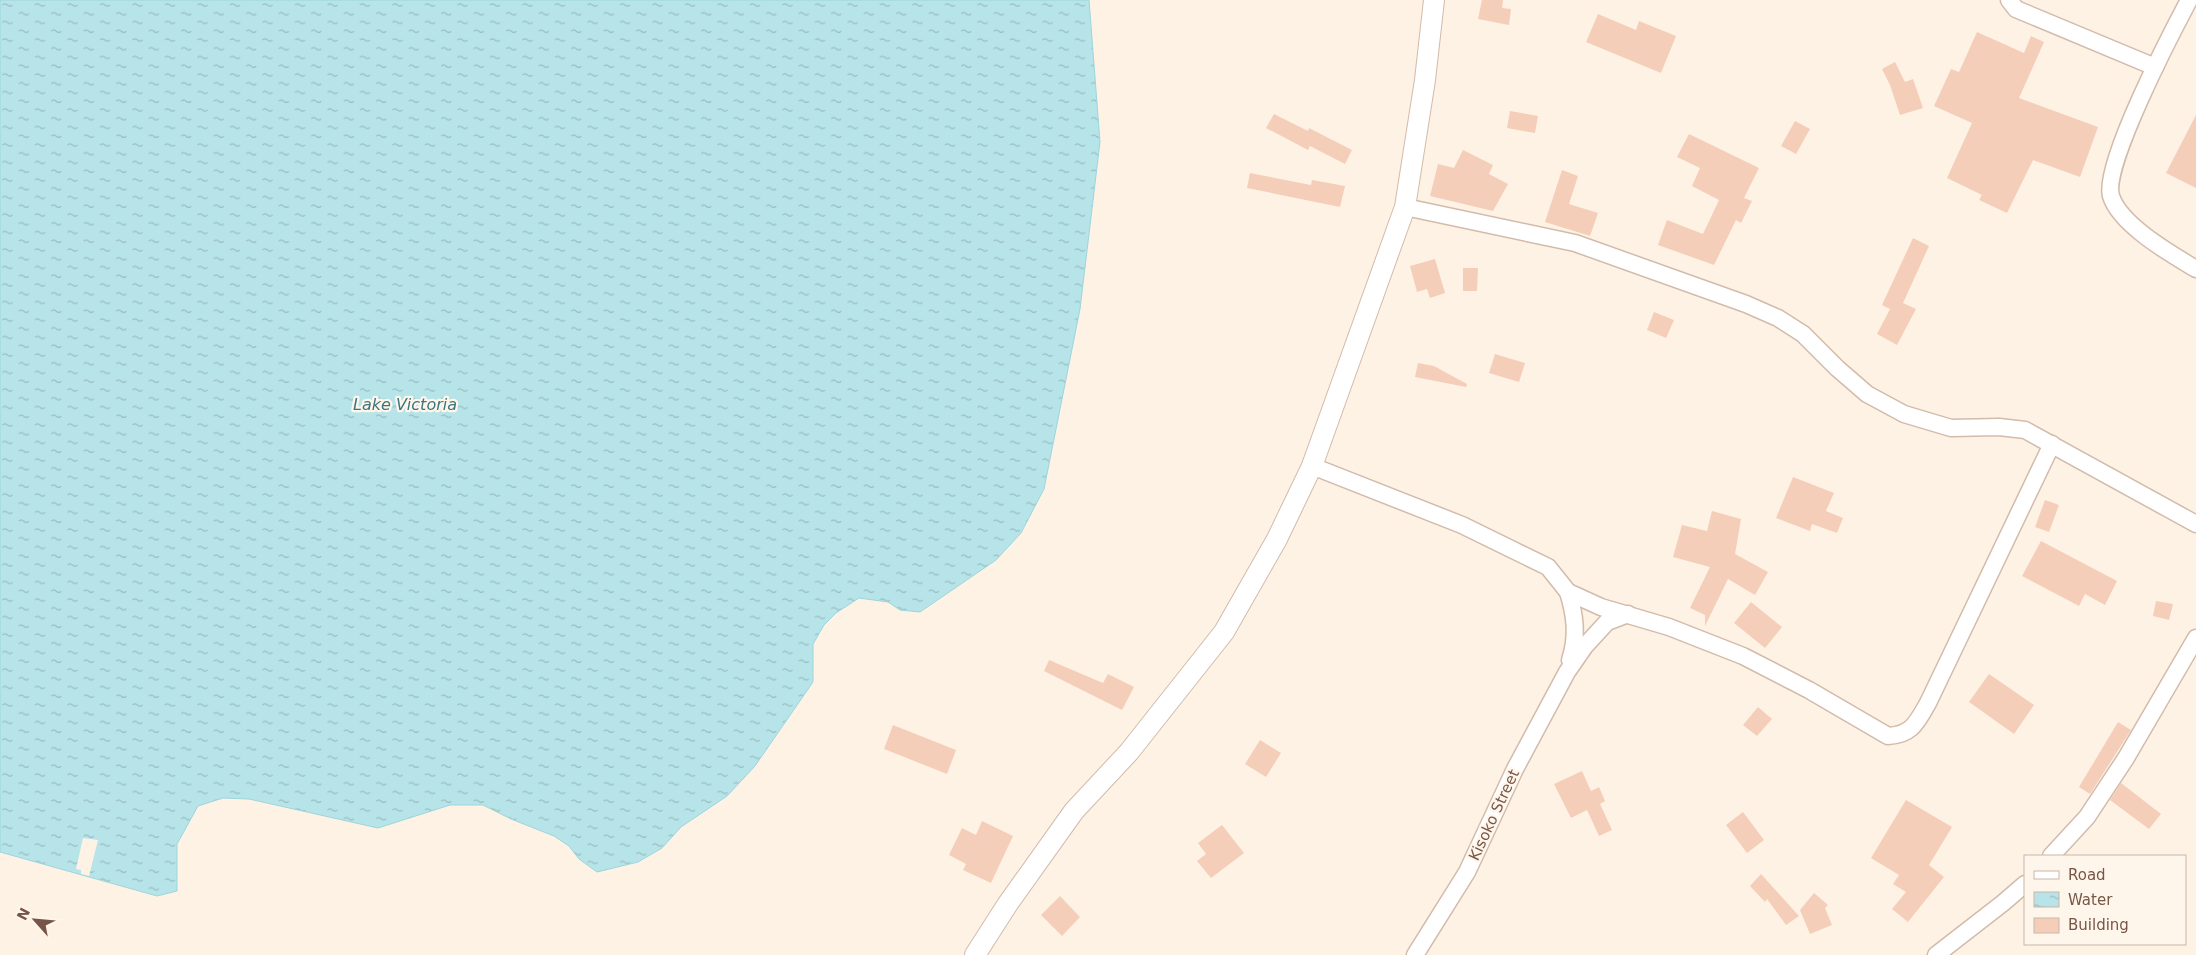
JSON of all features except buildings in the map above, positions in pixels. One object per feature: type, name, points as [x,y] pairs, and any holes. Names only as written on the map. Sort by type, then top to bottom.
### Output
[{"type":"street","points":[[975,955],[1007,904],[1074,811],[1129,752],[1224,632],[1277,539],[1312,466],[1405,207],[1425,80],[1434,0]]},
{"type":"street","points":[[2009,0],[2016,9],[2155,67]]},
{"type":"street","points":[[2189,0],[2155,67],[2110,176],[2111,195],[2122,214],[2144,234],[2196,269]]},
{"type":"street","points":[[1405,207],[1576,243],[1746,304],[1778,318],[1803,334],[1837,368],[1867,394],[1904,414],[1951,428],[1999,427],[2025,430],[2196,524]]},
{"type":"street","points":[[1312,466],[1462,525],[1540,563],[1548,567],[1568,592],[1601,607],[1669,627],[1744,656],[1809,690],[1888,736],[1902,735],[1916,724],[1928,703],[2052,444]]},
{"type":"street","name":"Kisoko Street","points":[[1567,672],[1576,643],[1574,613],[1568,592]]},
{"type":"street","name":"Kisoko Street","points":[[1415,955],[1467,872],[1515,769],[1567,672],[1585,646],[1607,622],[1628,614]]},
{"type":"street","points":[[2052,855],[2087,817],[2097,802],[2126,758],[2196,638]]},
{"type":"street","points":[[1936,955],[2024,885]]},
{"type":"water","name":"Lake Victoria","points":[[0,0],[1089,0],[1100,142],[1080,309],[1044,489],[1021,533],[996,560],[920,612],[900,610],[888,602],[859,598],[836,613],[824,625],[813,644],[813,682],[755,766],[727,796],[681,827],[662,848],[638,862],[597,872],[579,859],[569,846],[554,836],[511,819],[483,805],[450,805],[378,828],[249,799],[223,798],[198,806],[177,844],[177,891],[157,896],[0,852]]},
{"type":"pier","points":[[83,838],[98,840],[89,876],[81,874],[81,870],[76,869]]}]
